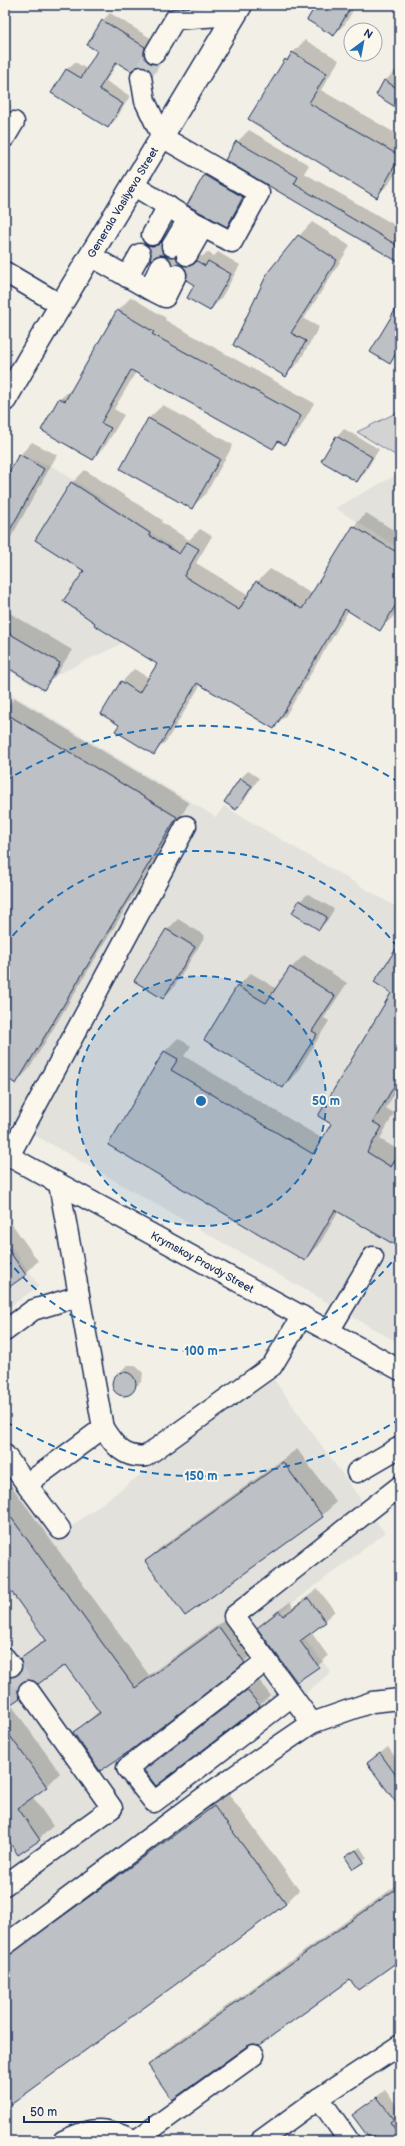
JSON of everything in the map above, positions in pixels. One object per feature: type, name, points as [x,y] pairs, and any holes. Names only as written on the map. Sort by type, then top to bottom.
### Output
[{"type":"main road","name":"Generala Vasilyeva Street","points":[[5,400],[238,10]]},
{"type":"street","points":[[155,53],[175,19],[238,10]]},
{"type":"street","points":[[133,185],[195,223],[232,242],[259,193],[162,137],[145,101],[141,77]]},
{"type":"street","points":[[152,235],[168,206]]},
{"type":"street","points":[[180,251],[195,223]]},
{"type":"street","points":[[127,277],[140,254]]},
{"type":"street","points":[[90,256],[149,289],[169,271]]},
{"type":"street","points":[[5,272],[61,305]]},
{"type":"street","points":[[7,1155],[186,826]]},
{"type":"street","name":"Krymskoy Pravdy Street","points":[[7,1155],[400,1370]]},
{"type":"street","points":[[59,1184],[103,1428],[111,1441],[125,1454],[134,1458],[146,1456],[272,1366],[302,1316]]},
{"type":"street","points":[[329,1331],[373,1257]]},
{"type":"street","points":[[5,1331],[34,1310],[79,1296]]},
{"type":"street","points":[[27,1484],[103,1428]]},
{"type":"street","points":[[358,1472],[400,1447]]},
{"type":"street","points":[[5,1455],[60,1529]]},
{"type":"street","points":[[312,1723],[234,1616],[400,1486]]},
{"type":"street","points":[[266,1661],[127,1768],[154,1802],[292,1696]]},
{"type":"street","points":[[5,1885],[112,1808],[29,1691]]},
{"type":"street","points":[[5,1945],[204,1797],[312,1723],[372,1702],[400,1699]]},
{"type":"street","points":[[260,2141],[319,2098],[400,2045]]},
{"type":"street","points":[[63,2141],[86,2131],[105,2129],[134,2141],[254,2055]]},
{"type":"street","points":[[319,2098],[349,2141]]},
{"type":"shaded area","points":[[400,411],[400,458],[357,432]]},
{"type":"shaded area","points":[[19,454],[56,468],[177,550],[119,645],[33,686],[5,668],[5,477]]},
{"type":"shaded area","points":[[400,473],[400,549],[335,508]]},
{"type":"shaded area","points":[[5,690],[216,817],[224,806],[400,909],[400,1344],[5,1118]]},
{"type":"shaded area","points":[[5,1237],[39,1286],[5,1310]]},
{"type":"shaded area","points":[[272,1377],[385,1533],[282,1611],[331,1672],[170,1808],[175,1817],[5,1938],[5,1447],[65,1531]]},
{"type":"building","points":[[316,5],[352,5],[334,36],[307,20]]},
{"type":"building","points":[[102,20],[145,47],[145,58],[149,63],[155,64],[151,71],[145,66],[140,66],[131,71],[116,62],[99,89],[123,104],[108,128],[51,93],[66,69],[81,78],[97,51],[87,45]]},
{"type":"building","points":[[292,52],[327,73],[309,103],[400,156],[377,198],[248,119],[285,59],[287,61]]},
{"type":"building","points":[[384,80],[400,90],[400,110],[376,95]]},
{"type":"building","points":[[236,141],[298,177],[294,184],[400,247],[400,263],[225,160]]},
{"type":"building","points":[[204,175],[243,197],[227,227],[187,205]]},
{"type":"building","points":[[298,235],[337,260],[291,333],[306,341],[286,377],[233,345],[268,272]]},
{"type":"building","points":[[162,241],[162,251],[166,256],[160,255],[150,260],[151,254],[147,245],[158,245]]},
{"type":"building","points":[[197,261],[205,266],[208,261],[231,274],[210,311],[187,298],[194,285],[186,280],[187,274],[182,265],[192,265]]},
{"type":"building","points":[[400,302],[400,346],[390,364],[370,352]]},
{"type":"building","points":[[117,310],[154,332],[152,334],[301,416],[285,445],[278,441],[273,449],[131,370],[101,423],[111,428],[93,460],[41,430],[59,398],[65,401]]},
{"type":"building","points":[[148,418],[220,459],[192,509],[120,469]]},
{"type":"building","points":[[336,436],[372,457],[357,482],[321,461]]},
{"type":"building","points":[[19,454],[44,469],[5,539],[5,479]]},
{"type":"building","points":[[71,482],[150,533],[149,535],[179,554],[187,542],[199,549],[184,576],[239,610],[256,581],[302,609],[353,526],[400,554],[400,598],[380,631],[345,609],[274,729],[197,683],[154,755],[115,731],[119,725],[101,714],[121,681],[139,693],[157,664],[94,625],[95,623],[63,601],[84,571],[35,540]]},
{"type":"building","points":[[5,631],[60,663],[44,690],[5,666]]},
{"type":"building","points":[[5,713],[177,817],[16,1084],[5,1077]]},
{"type":"building","points":[[240,778],[252,786],[236,810],[224,802]]},
{"type":"building","points":[[299,900],[327,917],[319,930],[292,913]]},
{"type":"building","points":[[166,929],[195,947],[163,999],[134,981]]},
{"type":"building","points":[[400,943],[400,1076],[373,1122],[382,1127],[367,1152],[391,1167],[400,1152],[400,1248],[335,1210],[305,1261],[108,1145],[164,1051],[178,1059],[171,1070],[313,1154],[331,1124],[318,1116],[391,993],[374,982]]},
{"type":"building","points":[[290,967],[335,996],[312,1031],[317,1034],[283,1088],[204,1040],[237,986],[266,1003]]},
{"type":"building","points":[[5,1245],[26,1275],[5,1290]]},
{"type":"building","points":[[119,1372],[129,1372],[136,1379],[136,1389],[129,1396],[119,1396],[112,1389],[112,1379]]},
{"type":"building","points":[[283,1462],[323,1517],[185,1616],[145,1561]]},
{"type":"building","points":[[5,1509],[135,1688],[219,1627],[245,1663],[130,1751],[100,1771],[73,1732],[100,1713],[65,1665],[38,1684],[28,1680],[22,1682],[18,1692],[20,1698],[5,1708],[5,1675],[12,1677],[18,1675],[22,1665],[20,1659],[46,1640],[5,1583]]},
{"type":"building","points":[[308,1598],[326,1622],[300,1641],[319,1667],[297,1682],[257,1628],[279,1611],[283,1616]]},
{"type":"building","points":[[247,1690],[260,1706],[156,1786],[144,1770]]},
{"type":"building","points":[[5,1729],[47,1787],[18,1808],[40,1840],[18,1855],[5,1835]]},
{"type":"building","points":[[380,1753],[400,1781],[400,1808],[367,1763]]},
{"type":"building","points":[[214,1806],[286,1904],[5,2109],[5,1958]]},
{"type":"building","points":[[356,1850],[364,1862],[353,1869],[345,1857]]},
{"type":"building","points":[[400,1886],[400,1960],[358,1990],[350,1980],[259,2045],[253,2044],[247,2046],[172,2100],[148,2065]]},
{"type":"building","points":[[377,2097],[394,2119],[390,2122],[400,2136],[400,2141],[378,2141],[373,2135],[369,2138],[352,2115]]},
{"type":"tunnel","points":[[141,77],[155,53]]},
{"type":"tunnel","points":[[11,1666],[29,1691]]}]
